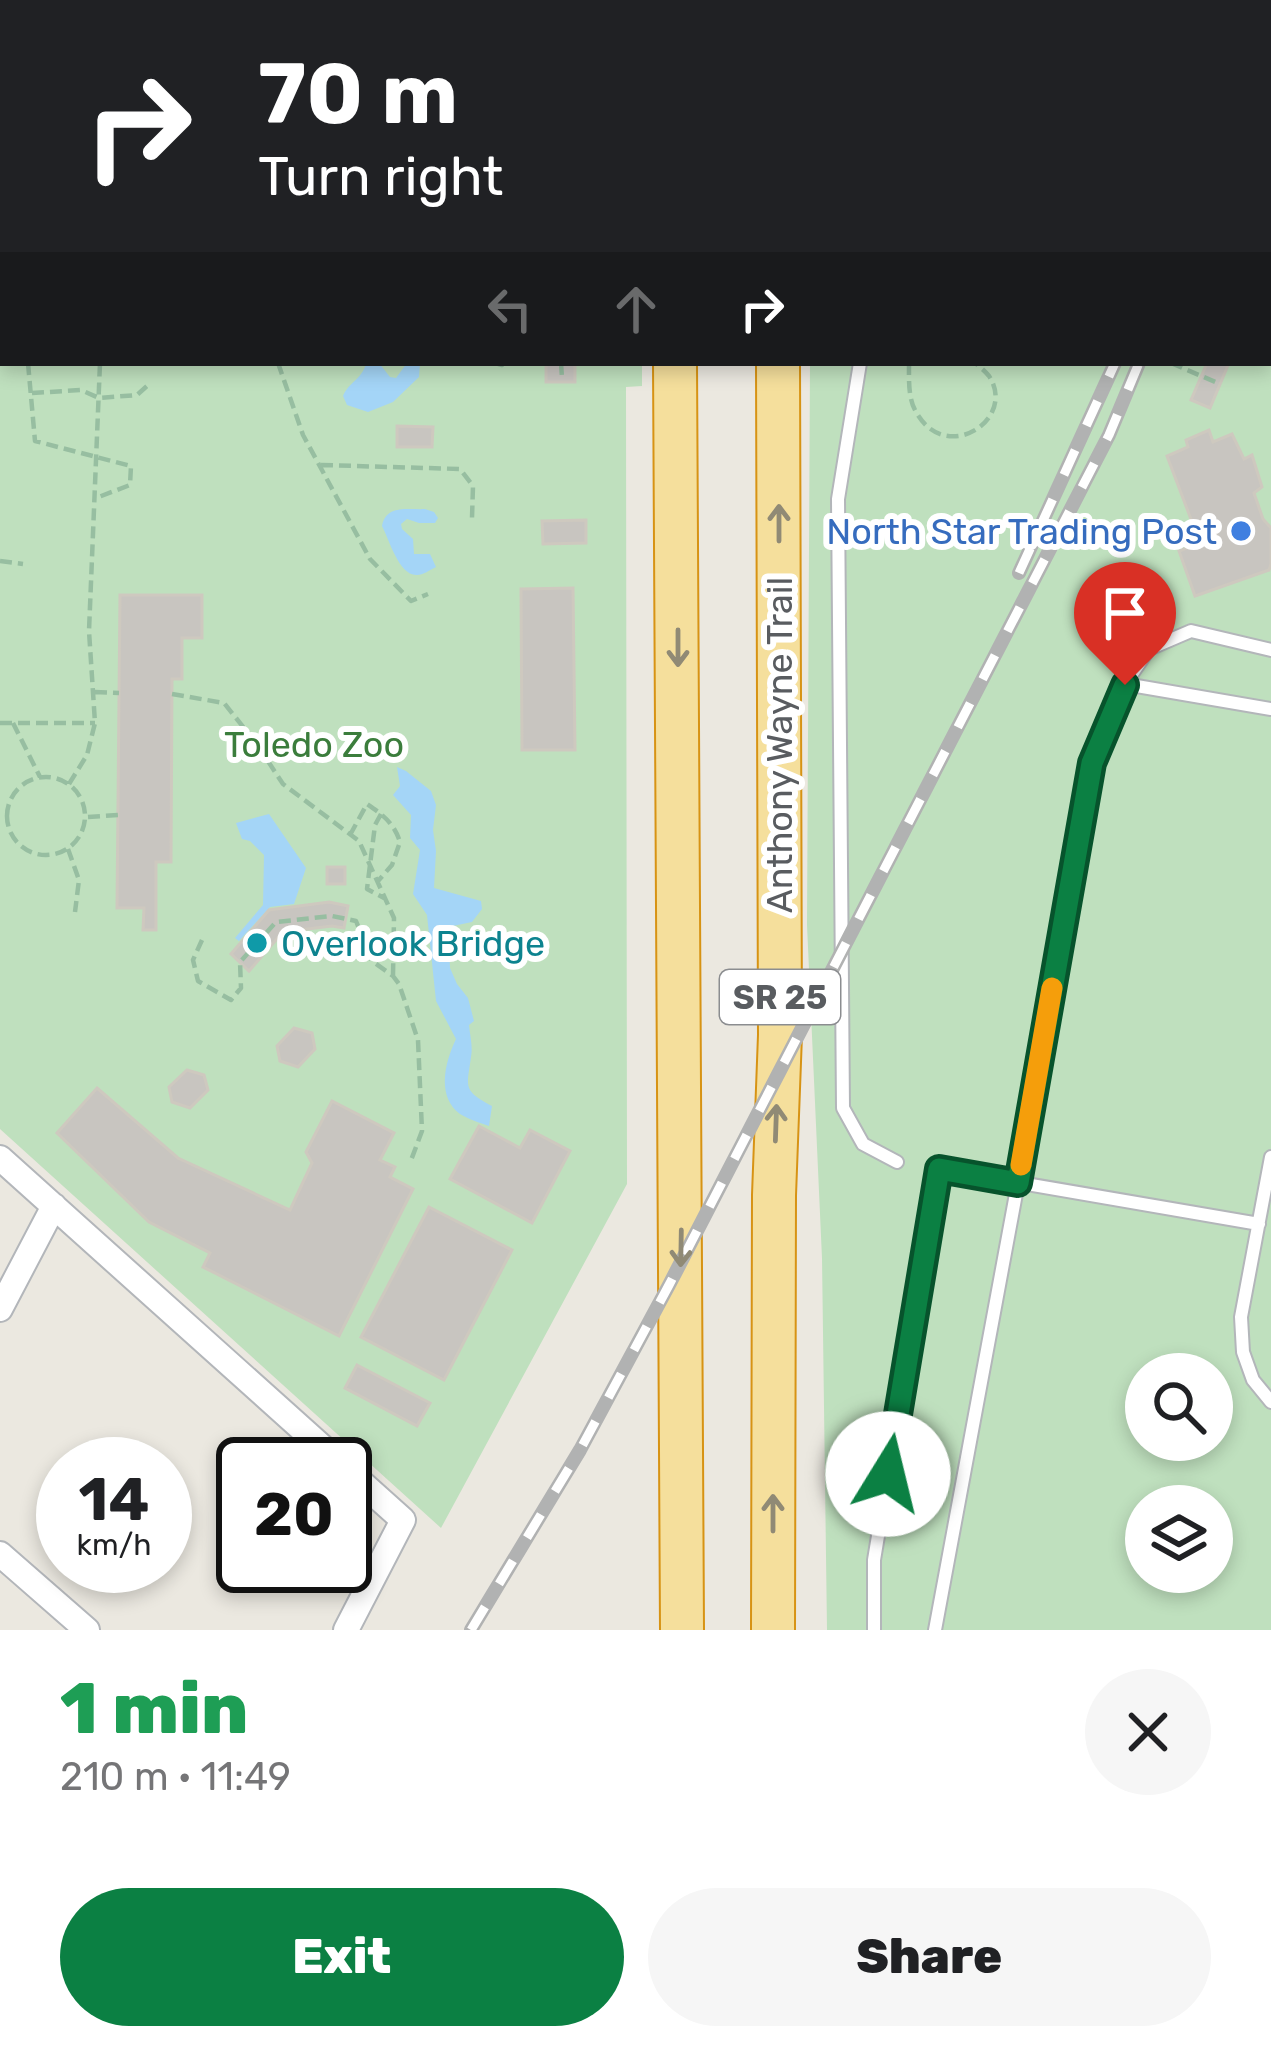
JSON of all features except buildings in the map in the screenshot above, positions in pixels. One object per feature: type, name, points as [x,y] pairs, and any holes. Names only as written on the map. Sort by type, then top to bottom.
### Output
[{"type":"highway","name":"SR 25","points":[[676,366],[682,1630]]},
{"type":"highway","name":"Anthony Wayne Trail","points":[[773,1630],[774,1195],[780,1035],[778,366]]},
{"type":"street","points":[[0,1158],[311,1437]]},
{"type":"street","points":[[0,1309],[53,1206]]},
{"type":"street","points":[[372,1492],[403,1520],[372,1580]]},
{"type":"street","points":[[0,1554],[87,1630]]},
{"type":"street","points":[[346,1630],[365,1593]]},
{"type":"lane","points":[[860,366],[838,499],[843,1108],[863,1144],[897,1162]]},
{"type":"lane","points":[[935,1630],[1092,763],[1125,685],[1149,649],[1190,632],[1271,650]]},
{"type":"lane","points":[[1125,685],[1271,709]]},
{"type":"lane","points":[[1271,1157],[1241,1317],[1243,1352],[1252,1379],[1271,1402]]},
{"type":"lane","points":[[874,1630],[874,1560],[939,1169],[1259,1225]]},
{"type":"path","points":[[28,366],[35,441],[131,466],[130,485],[94,499]]},
{"type":"path","points":[[69,784],[87,755],[94,723],[89,631],[100,366]]},
{"type":"path","points":[[279,366],[303,435],[370,559],[411,602],[428,595]]},
{"type":"path","points":[[561,366],[562,378]]},
{"type":"path","points":[[909,366],[914,408],[934,431],[960,437],[973,434],[992,410],[995,394],[989,377],[978,366]]},
{"type":"path","points":[[1178,366],[1220,384]]},
{"type":"path","points":[[31,393],[81,390],[99,398],[136,394],[147,386]]},
{"type":"path","points":[[319,465],[460,469],[473,486],[472,518]]},
{"type":"path","points":[[0,561],[23,564]]},
{"type":"path","points":[[93,692],[119,693]]},
{"type":"path","points":[[172,694],[224,703],[284,784],[359,841],[394,918],[393,976]]},
{"type":"path","points":[[0,723],[94,723]]},
{"type":"path","points":[[13,723],[40,778]]},
{"type":"path","points":[[40,778],[69,784],[86,817],[83,830],[68,849],[44,856],[20,846],[7,823],[12,797],[20,787],[40,778]]},
{"type":"path","points":[[350,835],[367,804],[396,830],[400,842],[392,865],[378,882]]},
{"type":"path","points":[[381,814],[375,825],[367,889],[385,898]]},
{"type":"path","points":[[86,817],[118,815]]},
{"type":"path","points":[[68,849],[79,880],[75,912]]},
{"type":"path","points":[[202,940],[193,960],[198,981],[231,1000],[241,988],[240,962],[276,922],[332,916],[356,921],[372,962],[399,984],[418,1040],[422,1131],[410,1163]]},
{"type":"green space","name":"Toledo Zoo","points":[[0,366],[642,366],[642,386],[626,387],[627,1184],[441,1528],[372,1466],[372,1437],[340,1437],[0,1129]]},
{"type":"green space","points":[[810,366],[1271,366],[1271,1630],[827,1630],[822,1258],[807,925]]},
{"type":"water","points":[[365,366],[381,366],[396,378],[405,366],[420,366],[419,377],[393,402],[368,412],[347,405],[343,396]]},
{"type":"water","points":[[393,511],[434,512],[435,523],[407,519],[401,524],[413,539],[414,554],[430,554],[436,567],[411,574],[400,563],[382,526]]},
{"type":"water","points":[[397,767],[431,791],[436,805],[434,888],[481,901],[482,909],[472,922],[448,927],[450,968],[468,998],[474,1021],[469,1025],[469,1087],[492,1106],[489,1126],[460,1114],[445,1088],[456,1039],[436,1001],[427,915],[413,894],[420,850],[410,838],[411,815],[393,795],[400,786]]},
{"type":"water","points":[[269,814],[306,868],[294,904],[270,907],[239,941],[235,938],[263,905],[264,855],[242,839],[236,823]]},
{"type":"railway","points":[[1019,573],[1114,366]]},
{"type":"railway","points":[[471,1630],[580,1450],[669,1285],[1109,435],[1138,366]]},
{"type":"slow traffic","points":[[1021,1165],[1052,988]]},
{"type":"place","name":"North Star Trading Post","points":[[1241,531]]},
{"type":"place","name":"Overlook Bridge","points":[[257,943]]},
{"type":"route","points":[[888,1474],[939,1169],[1018,1183],[1092,763],[1125,685]]}]
